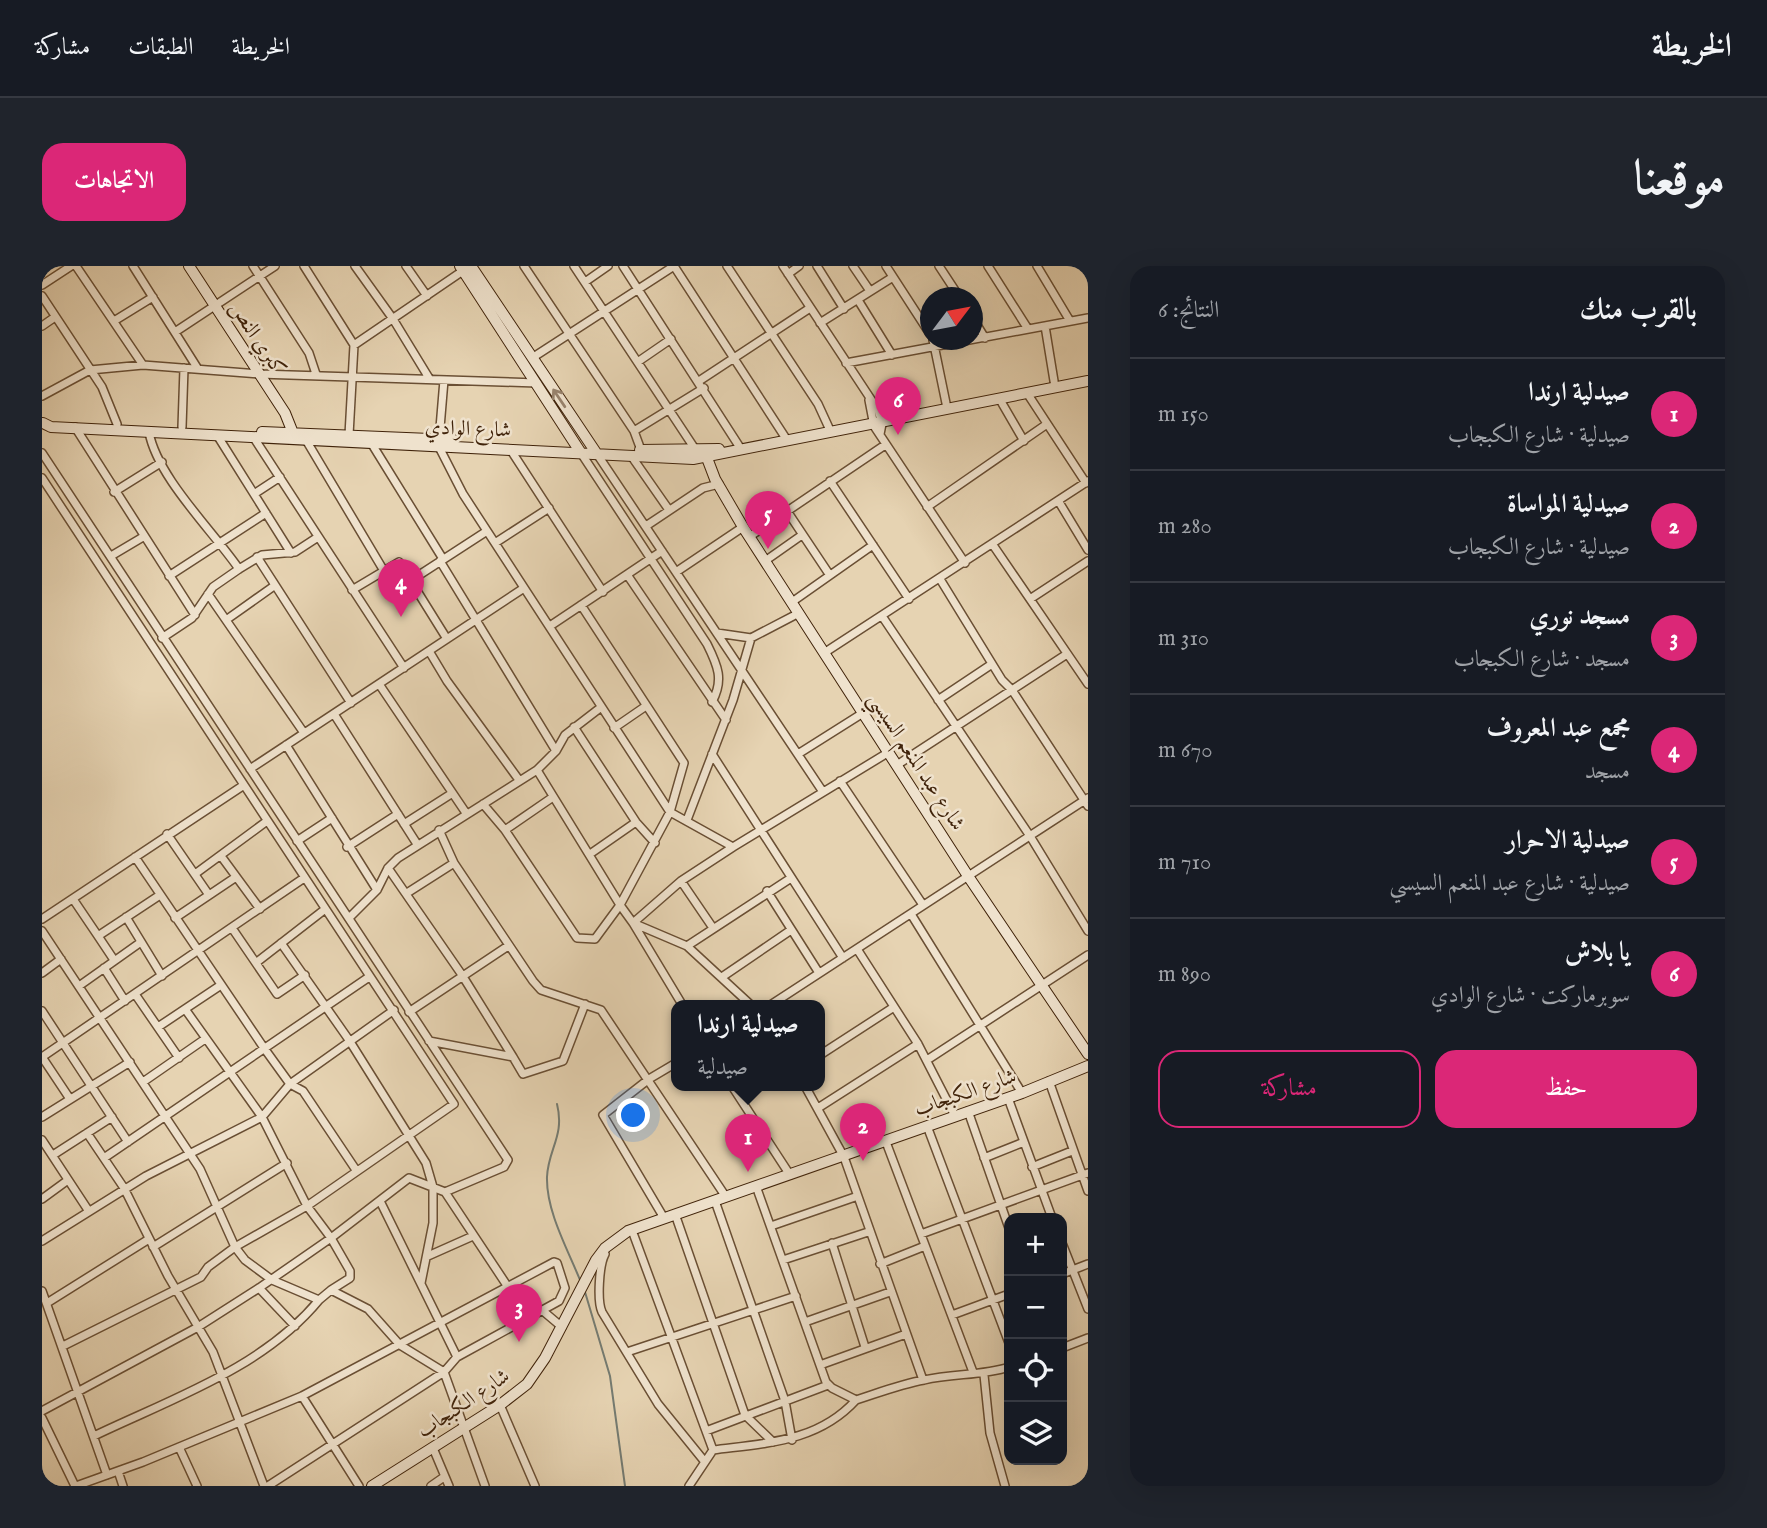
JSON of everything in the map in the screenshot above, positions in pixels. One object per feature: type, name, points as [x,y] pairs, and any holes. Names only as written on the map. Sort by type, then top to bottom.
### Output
[{"type":"main road","name":"كبري النص","points":[[189,266],[289,419],[293,433]]},
{"type":"main road","points":[[466,267],[595,451]]},
{"type":"main road","points":[[466,267],[579,450]]},
{"type":"main road","name":"شارع الوادي","points":[[42,423],[51,427],[254,438],[439,443],[710,458],[1088,381]]},
{"type":"main road","name":"شارع الوادي","points":[[42,423],[349,435],[370,440]]},
{"type":"main road","name":"شارع الوادي","points":[[637,453],[697,452],[829,428],[879,424]]},
{"type":"main road","name":"شارع الوادي","points":[[439,443],[510,449],[579,450]]},
{"type":"main road","name":"شارع عبد المنعم السيسي","points":[[710,458],[719,484],[743,527],[968,876],[1088,1054]]},
{"type":"main road","points":[[1067,1074],[1080,1060],[1079,1041]]},
{"type":"main road","name":"شارع الكبجاب","points":[[372,1486],[500,1405],[537,1371],[591,1269],[606,1248],[634,1230],[1022,1093],[1088,1066]]},
{"type":"street","points":[[42,285],[73,266],[143,365]]},
{"type":"street","points":[[133,266],[198,369]]},
{"type":"street","points":[[253,266],[309,353],[316,374]]},
{"type":"street","points":[[175,332],[275,266]]},
{"type":"street","points":[[304,266],[354,345],[349,435]]},
{"type":"street","points":[[355,266],[393,319],[429,378]]},
{"type":"street","points":[[407,266],[427,296]]},
{"type":"street","points":[[524,266],[634,431],[637,453],[669,510]]},
{"type":"street","points":[[574,266],[697,452]]},
{"type":"street","points":[[585,282],[608,266]]},
{"type":"street","points":[[623,266],[702,384],[739,446]]},
{"type":"street","points":[[532,358],[674,266],[785,437]]},
{"type":"street","points":[[727,266],[818,404],[829,428]]},
{"type":"street","points":[[783,266],[869,399],[885,444],[965,563]]},
{"type":"street","points":[[788,274],[799,266]]},
{"type":"street","points":[[817,266],[844,309]]},
{"type":"street","points":[[853,266],[870,291]]},
{"type":"street","points":[[886,266],[920,319]]},
{"type":"street","points":[[939,266],[953,287]]},
{"type":"street","points":[[988,266],[1028,329]]},
{"type":"street","points":[[1047,266],[1038,269],[1070,321]]},
{"type":"street","points":[[354,345],[466,267]]},
{"type":"street","points":[[820,323],[893,277]]},
{"type":"street","points":[[42,296],[102,387],[117,424]]},
{"type":"street","points":[[114,321],[153,297]]},
{"type":"street","points":[[858,300],[892,355]]},
{"type":"street","points":[[634,431],[669,410],[734,356],[810,308]]},
{"type":"street","points":[[42,326],[55,317]]},
{"type":"street","points":[[983,335],[985,338],[1088,318]]},
{"type":"street","points":[[1045,326],[1055,387]]},
{"type":"street","points":[[639,361],[671,339]]},
{"type":"street","points":[[846,363],[920,347]]},
{"type":"street","points":[[936,350],[947,408]]},
{"type":"street","points":[[42,396],[90,370],[143,365],[259,374],[537,383]]},
{"type":"street","points":[[182,427],[184,368]]},
{"type":"street","points":[[444,380],[439,443],[452,475],[600,708],[670,812],[733,847]]},
{"type":"street","points":[[824,653],[1087,482],[1027,393]]},
{"type":"street","points":[[999,398],[1024,441]]},
{"type":"street","points":[[927,507],[1047,424]]},
{"type":"street","points":[[75,427],[195,615]]},
{"type":"street","points":[[149,432],[162,462],[195,513],[239,569]]},
{"type":"street","points":[[217,435],[291,553]]},
{"type":"street","points":[[254,438],[404,668]]},
{"type":"street","points":[[306,440],[384,571]]},
{"type":"street","points":[[370,440],[442,560],[474,621],[556,751]]},
{"type":"street","points":[[750,537],[885,444]]},
{"type":"street","points":[[510,449],[603,592]]},
{"type":"street","points":[[579,450],[681,603],[717,665],[719,685],[712,702]]},
{"type":"street","points":[[595,451],[823,792]]},
{"type":"street","points":[[42,453],[508,1160],[504,1167],[445,1192]]},
{"type":"street","points":[[114,492],[162,462]]},
{"type":"street","points":[[254,494],[280,477]]},
{"type":"street","points":[[42,478],[454,1104],[307,1206],[235,1247],[208,1267],[201,1277],[63,1346]]},
{"type":"street","points":[[831,481],[909,599]]},
{"type":"street","points":[[646,526],[710,484],[719,484]]},
{"type":"street","points":[[1059,502],[1088,550]]},
{"type":"street","points":[[495,543],[549,508]]},
{"type":"street","points":[[787,511],[829,574]]},
{"type":"street","points":[[169,576],[266,513]]},
{"type":"street","points":[[676,572],[743,527]]},
{"type":"street","points":[[410,581],[487,531]]},
{"type":"street","points":[[765,561],[802,535]]},
{"type":"street","points":[[111,556],[143,537]]},
{"type":"street","points":[[162,638],[195,615],[208,594],[257,557],[291,553],[318,537]]},
{"type":"street","points":[[792,603],[873,545]]},
{"type":"street","points":[[993,545],[1088,684]]},
{"type":"street","points":[[550,626],[662,551]]},
{"type":"street","points":[[257,557],[351,703]]},
{"type":"street","points":[[1030,599],[1088,561]]},
{"type":"street","points":[[352,590],[399,562],[447,639]]},
{"type":"street","points":[[628,576],[726,720]]},
{"type":"street","points":[[778,1000],[1030,836],[1087,802],[992,664],[940,579]]},
{"type":"street","points":[[226,620],[274,586]]},
{"type":"street","points":[[235,772],[286,745],[524,588]]},
{"type":"street","points":[[208,594],[304,733]]},
{"type":"street","points":[[681,603],[692,596]]},
{"type":"street","points":[[483,804],[505,830],[578,938],[595,939],[620,905],[670,812],[684,763],[581,605]]},
{"type":"street","points":[[717,633],[751,638],[799,613]]},
{"type":"street","points":[[882,616],[1030,836],[1088,931]]},
{"type":"street","points":[[687,820],[737,689],[751,638]]},
{"type":"street","points":[[429,651],[447,681],[519,780]]},
{"type":"street","points":[[897,765],[1067,654]]},
{"type":"street","points":[[939,700],[992,664]]},
{"type":"street","points":[[379,684],[466,813]]},
{"type":"street","points":[[719,685],[737,689]]},
{"type":"street","points":[[614,728],[646,706]]},
{"type":"street","points":[[332,921],[346,915],[377,890],[388,868],[417,844],[537,770],[574,727],[600,708]]},
{"type":"street","points":[[797,754],[863,713]]},
{"type":"street","points":[[334,714],[417,844]]},
{"type":"street","points":[[574,727],[636,822],[654,843]]},
{"type":"street","points":[[286,745],[347,847],[377,890]]},
{"type":"street","points":[[632,923],[681,881],[889,752]]},
{"type":"street","points":[[712,754],[843,958]]},
{"type":"street","points":[[537,770],[679,1000]]},
{"type":"street","points":[[840,781],[923,905]]},
{"type":"street","points":[[42,919],[244,785]]},
{"type":"street","points":[[404,824],[451,794]]},
{"type":"street","points":[[505,830],[553,797]]},
{"type":"street","points":[[347,847],[398,814]]},
{"type":"street","points":[[297,841],[332,818]]},
{"type":"street","points":[[195,874],[267,821]]},
{"type":"street","points":[[590,854],[636,822]]},
{"type":"street","points":[[439,830],[454,863],[508,946],[541,990],[601,1010],[726,1197]]},
{"type":"street","points":[[167,834],[209,895]]},
{"type":"street","points":[[221,856],[260,909]]},
{"type":"street","points":[[135,857],[264,1048],[290,1084],[303,1091],[356,1170]]},
{"type":"street","points":[[407,893],[454,863]]},
{"type":"street","points":[[388,868],[462,975],[523,1073],[560,1063],[585,1004]]},
{"type":"street","points":[[175,918],[236,877]]},
{"type":"street","points":[[70,1100],[42,1058],[304,878]]},
{"type":"street","points":[[687,946],[767,891],[791,878]]},
{"type":"street","points":[[681,881],[713,928]]},
{"type":"street","points":[[767,891],[819,973]]},
{"type":"street","points":[[98,936],[160,895]]},
{"type":"street","points":[[74,899],[114,960]]},
{"type":"street","points":[[257,962],[324,910]]},
{"type":"street","points":[[911,914],[982,1024],[1022,1093]]},
{"type":"street","points":[[126,917],[162,976]]},
{"type":"street","points":[[632,923],[687,946],[746,1000]]},
{"type":"street","points":[[232,928],[277,994],[305,975]]},
{"type":"street","points":[[722,977],[791,930]]},
{"type":"street","points":[[42,931],[190,1153],[235,1247],[245,1259],[272,1280],[318,1300]]},
{"type":"street","points":[[79,986],[141,942]]},
{"type":"street","points":[[281,943],[326,1005],[426,1163],[433,1187],[433,1223],[421,1283]]},
{"type":"street","points":[[408,1012],[508,946]]},
{"type":"street","points":[[857,949],[928,1060],[955,1116]]},
{"type":"street","points":[[928,1060],[1088,955]]},
{"type":"street","points":[[42,973],[61,959]]},
{"type":"street","points":[[104,968],[125,1001]]},
{"type":"street","points":[[104,1158],[369,977]]},
{"type":"street","points":[[158,1027],[220,985]]},
{"type":"street","points":[[135,994],[178,1058]]},
{"type":"street","points":[[825,1052],[894,1007]]},
{"type":"street","points":[[94,1436],[223,1374],[295,1326],[318,1300],[351,1275],[331,1238],[307,1206],[262,1118],[184,1009]]},
{"type":"street","points":[[42,1241],[124,1188],[262,1118],[290,1084],[394,1010]]},
{"type":"street","points":[[42,1011],[128,1142]]},
{"type":"street","points":[[143,1082],[205,1039]]},
{"type":"street","points":[[429,1041],[513,1057]]},
{"type":"street","points":[[818,1108],[918,1044]]},
{"type":"street","points":[[42,1117],[130,1062]]},
{"type":"street","points":[[664,1218],[603,1115],[649,1079],[671,1066]]},
{"type":"street","points":[[1049,1081],[1072,1151],[1085,1174],[1088,1191]]},
{"type":"street","points":[[735,1091],[790,1175]]},
{"type":"street","points":[[808,1091],[844,1157],[855,1197],[923,1380]]},
{"type":"street","points":[[1008,1098],[1050,1213]]},
{"type":"street","points":[[968,1111],[1004,1214]]},
{"type":"street","points":[[52,1155],[112,1116]]},
{"type":"street","points":[[928,1126],[1007,1339]]},
{"type":"street","points":[[42,1418],[75,1486],[179,1447],[241,1422],[302,1396],[556,1262],[565,1295],[543,1311],[457,1357],[444,1372],[334,1445],[266,1486],[241,1422],[223,1374],[153,1247],[124,1188],[87,1133]]},
{"type":"street","points":[[42,1140],[88,1210]]},
{"type":"street","points":[[886,1142],[973,1372]]},
{"type":"street","points":[[985,1158],[1024,1142]]},
{"type":"street","points":[[1032,1167],[1072,1151]]},
{"type":"street","points":[[153,1247],[287,1163]]},
{"type":"street","points":[[922,1234],[1085,1174]]},
{"type":"street","points":[[42,1412],[198,1327],[272,1280],[409,1178],[445,1192],[508,1287]]},
{"type":"street","points":[[42,1199],[68,1180]]},
{"type":"street","points":[[756,1186],[828,1385],[856,1400]]},
{"type":"street","points":[[771,1226],[855,1197]]},
{"type":"street","points":[[380,1201],[457,1357]]},
{"type":"street","points":[[715,1201],[785,1401],[792,1440]]},
{"type":"street","points":[[675,1214],[745,1415],[773,1442]]},
{"type":"street","points":[[705,1462],[669,1420],[600,1307],[600,1265],[612,1248],[634,1230],[713,1450]]},
{"type":"street","points":[[783,1259],[868,1231]]},
{"type":"street","points":[[428,1256],[473,1236]]},
{"type":"street","points":[[47,1303],[149,1239]]},
{"type":"street","points":[[832,1243],[865,1347]]},
{"type":"street","points":[[880,1264],[925,1246]]},
{"type":"street","points":[[1067,1256],[1088,1310]]},
{"type":"street","points":[[1067,1272],[1088,1264]]},
{"type":"street","points":[[259,1288],[295,1326]]},
{"type":"street","points":[[331,1290],[368,1309],[400,1345],[444,1372],[485,1486]]},
{"type":"street","points":[[42,1291],[80,1392],[107,1475]]},
{"type":"street","points":[[805,1322],[890,1292]]},
{"type":"street","points":[[627,1352],[714,1326],[796,1296]]},
{"type":"street","points":[[952,1315],[1004,1296]]},
{"type":"street","points":[[543,1311],[562,1327]]},
{"type":"street","points":[[820,1364],[906,1334]]},
{"type":"street","points":[[1067,1346],[1088,1338]]},
{"type":"street","points":[[689,1486],[713,1450],[792,1440],[839,1418],[856,1400],[923,1380],[973,1372],[984,1375],[1004,1369]]},
{"type":"street","points":[[984,1375],[990,1433],[1005,1486]]},
{"type":"street","points":[[706,1431],[828,1385]]},
{"type":"street","points":[[302,1396],[359,1486]]},
{"type":"street","points":[[500,1405],[535,1486]]},
{"type":"street","points":[[179,1447],[197,1486]]},
{"type":"street","points":[[433,1448],[449,1486]]},
{"type":"street","points":[[118,1471],[123,1486]]},
{"type":"street","points":[[431,1486],[444,1477]]},
{"type":"waterway","points":[[557,1104],[559,1125],[548,1167],[548,1190],[559,1230],[580,1280]]},
{"type":"waterway","points":[[585,1292],[610,1376],[625,1486]]},
{"type":"place","name":"يا بلاش","points":[[898,435]]},
{"type":"place","name":"صيدلية الاحرار","points":[[768,549]]},
{"type":"place","name":"مجمع عبد المعروف","points":[[401,617]]},
{"type":"place","name":"صيدلية المواساة","points":[[863,1161]]},
{"type":"place","name":"صيدلية ارندا","points":[[748,1172]]},
{"type":"place","name":"مسجد نوري","points":[[519,1342]]}]
